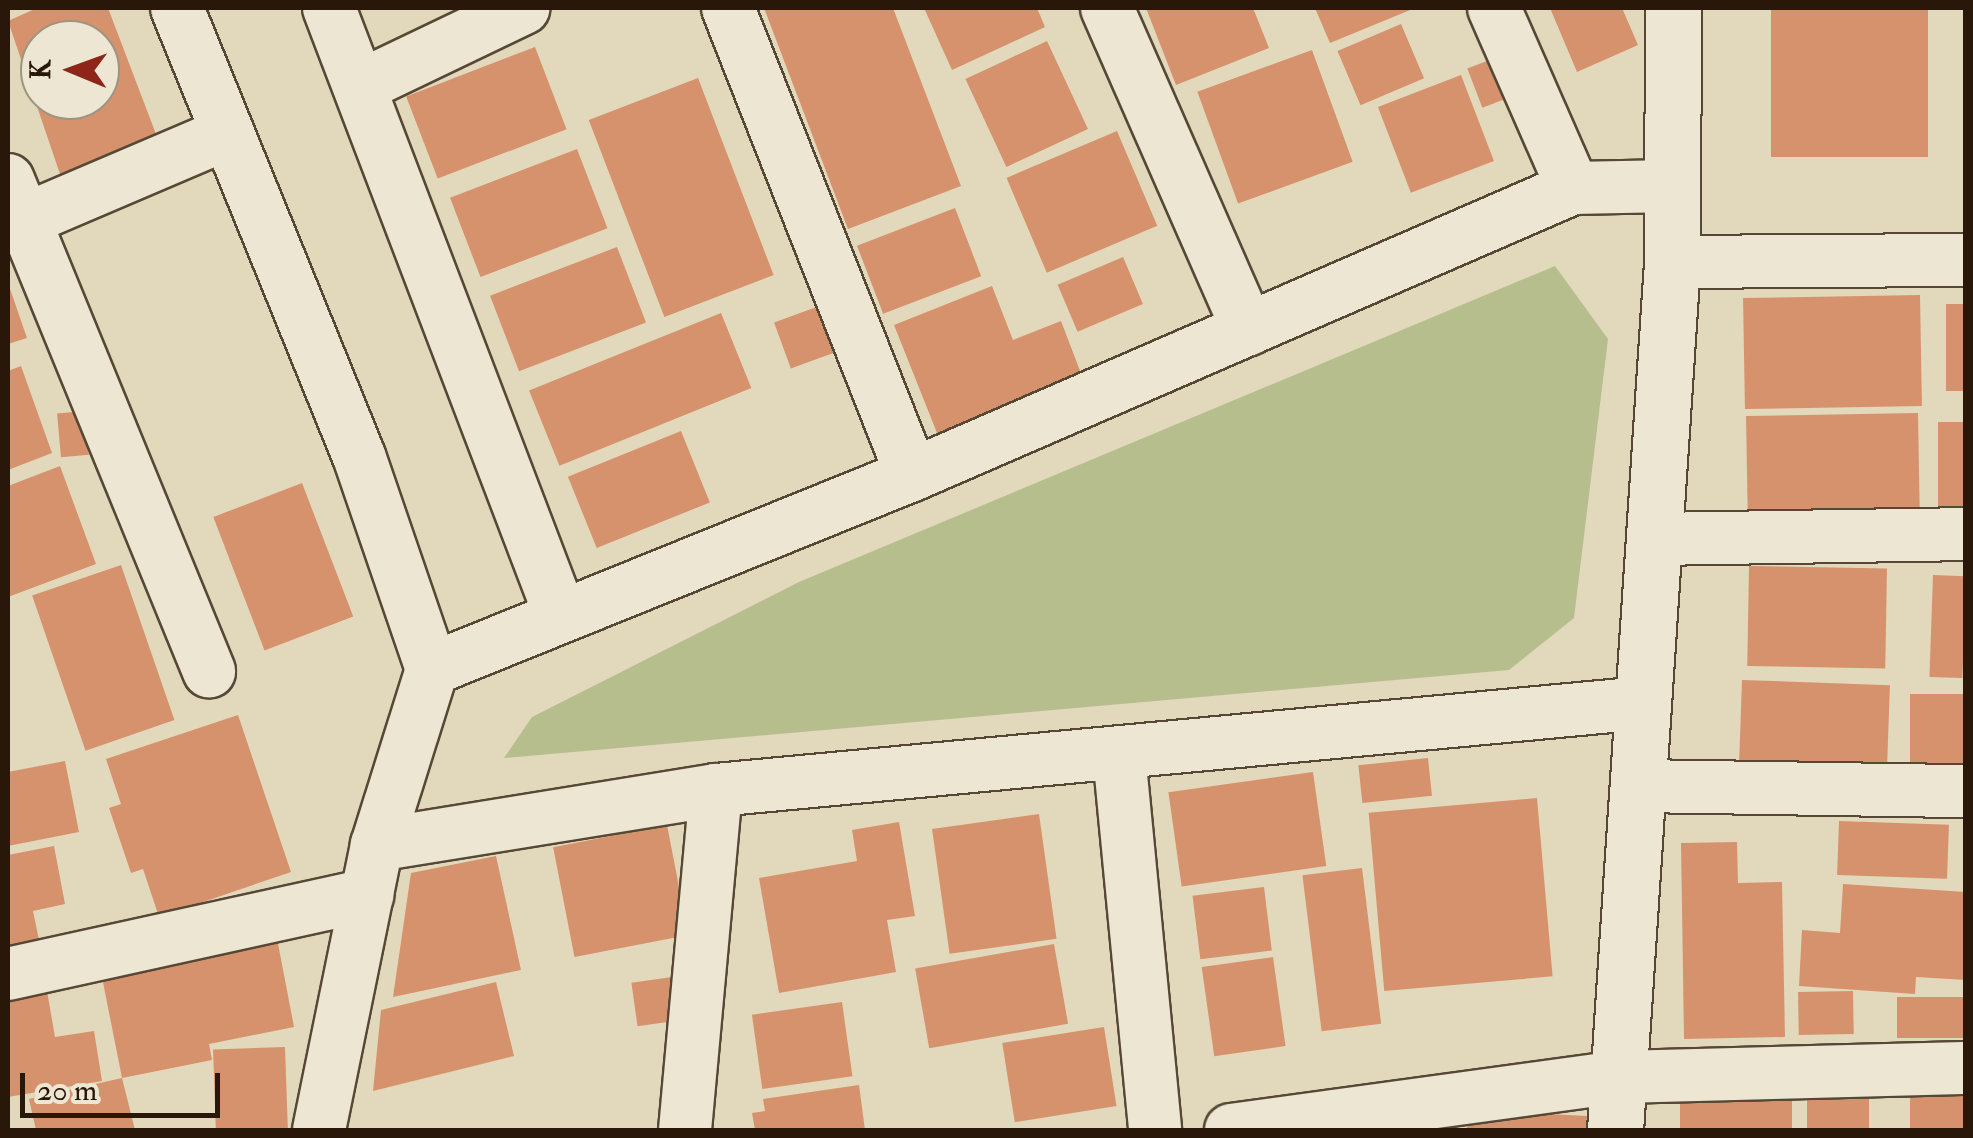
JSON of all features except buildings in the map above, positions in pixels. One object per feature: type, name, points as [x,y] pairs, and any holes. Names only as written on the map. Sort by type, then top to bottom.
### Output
[{"type":"street","points":[[177,8],[360,456],[432,669],[372,870],[319,1130]]},
{"type":"street","points":[[329,8],[362,84],[560,614]]},
{"type":"street","points":[[362,84],[524,8]]},
{"type":"street","points":[[728,8],[912,475]]},
{"type":"street","points":[[1107,8],[1248,329]]},
{"type":"street","points":[[1494,8],[1573,188]]},
{"type":"street","points":[[1615,1130],[1672,262],[1673,8]]},
{"type":"street","points":[[209,671],[13,209],[228,133]]},
{"type":"street","points":[[432,669],[560,614],[912,475],[1573,188],[1672,186]]},
{"type":"street","points":[[1672,262],[1966,260]]},
{"type":"street","points":[[1654,539],[1966,534]]},
{"type":"street","points":[[8,974],[372,870],[716,790],[1644,703]]},
{"type":"street","points":[[1119,754],[1155,1130]]},
{"type":"street","points":[[1638,786],[1966,791]]},
{"type":"street","points":[[685,1130],[716,790]]},
{"type":"street","points":[[1231,1130],[1618,1076],[1966,1068]]},
{"type":"green space","points":[[1555,266],[1608,339],[1574,618],[1509,670],[504,758],[532,717],[799,582]]}]
